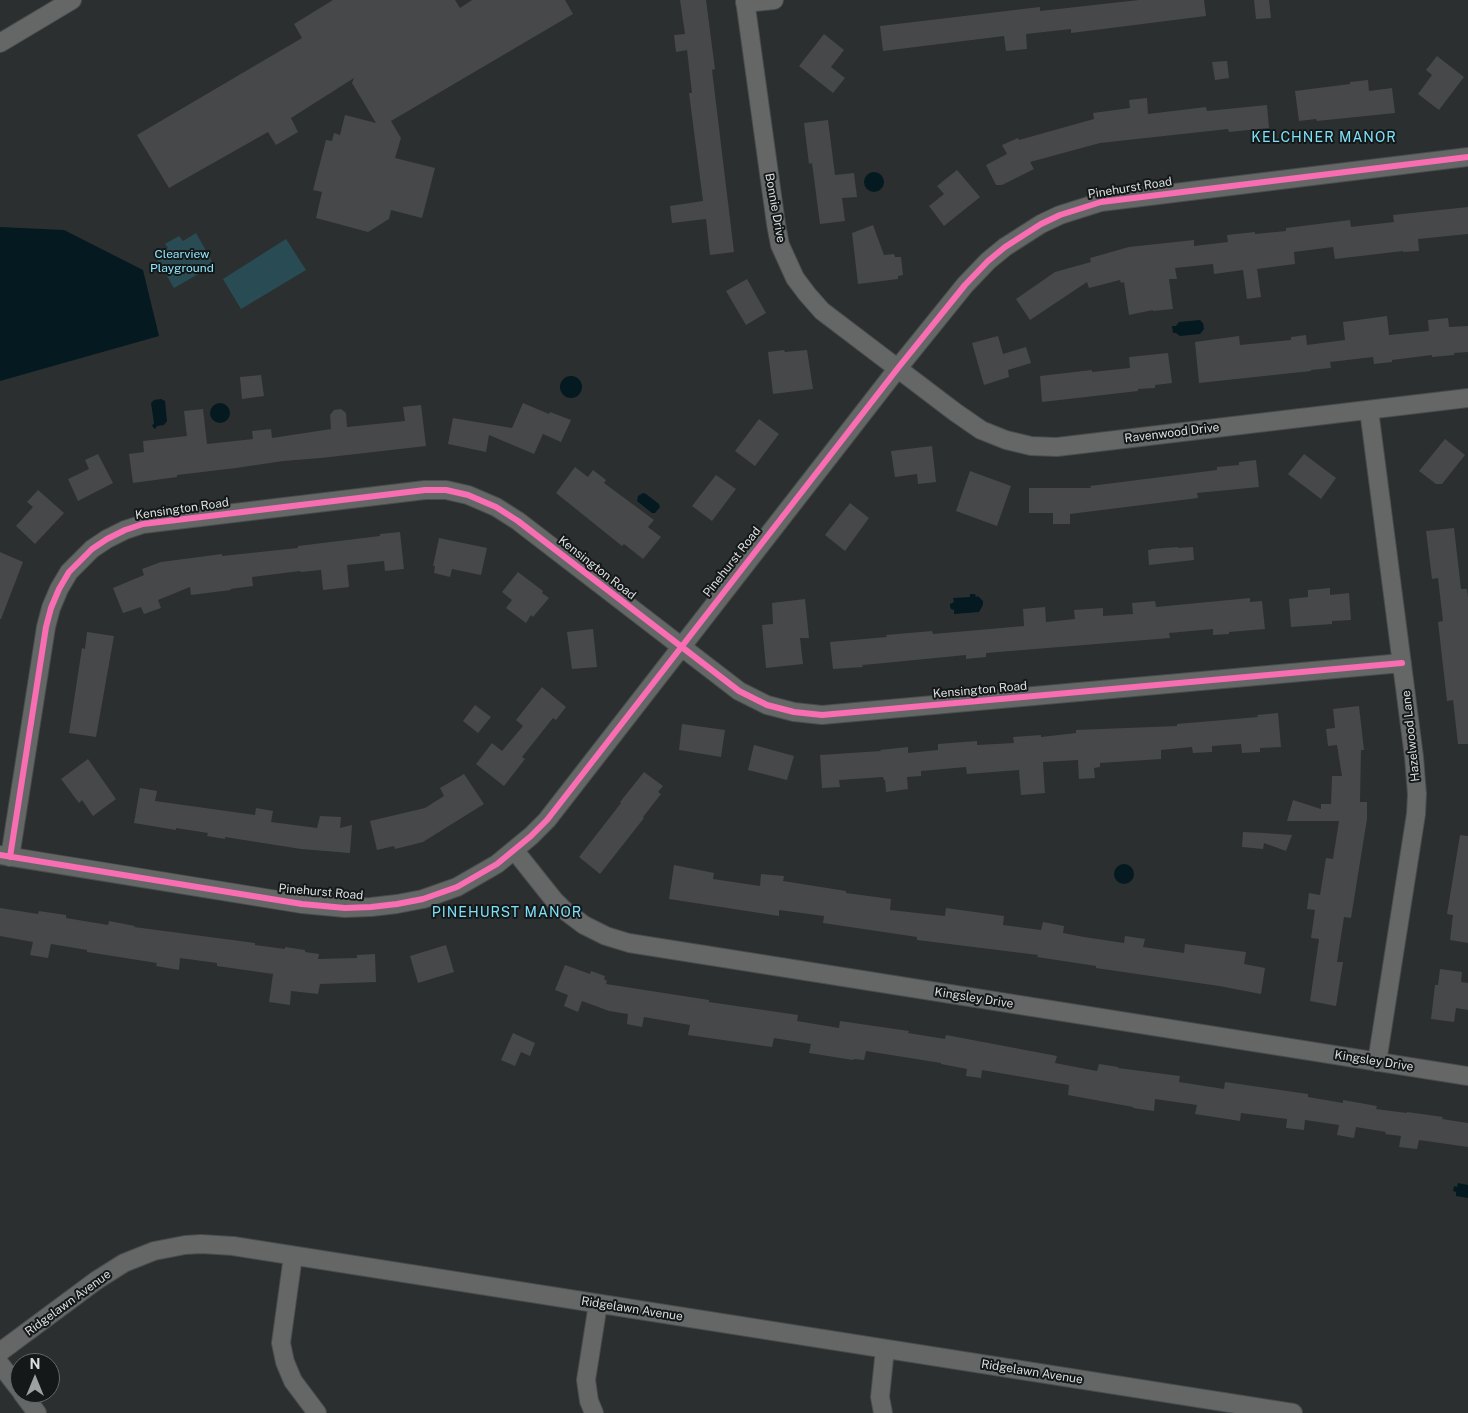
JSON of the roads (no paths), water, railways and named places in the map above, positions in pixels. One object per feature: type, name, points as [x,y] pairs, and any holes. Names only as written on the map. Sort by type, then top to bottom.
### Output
[{"type":"street","points":[[745,2],[774,0]]},
{"type":"street","points":[[0,43],[70,1]]},
{"type":"street","name":"Bonnie Drive","points":[[745,2],[776,224],[786,260],[806,294],[822,311],[898,368]]},
{"type":"street","name":"Pinehurst Road","points":[[5,856],[302,904],[345,908],[380,906],[423,899],[457,886],[477,876],[515,850],[547,820],[964,285],[988,261],[1022,235],[1041,224],[1067,213],[1101,202],[1468,157]]},
{"type":"street","name":"Ravenwood Drive","points":[[898,368],[974,426],[1006,440],[1031,446],[1057,447],[1468,398]]},
{"type":"street","name":"Hazelwood Lane","points":[[1369,410],[1414,757],[1417,794],[1416,814],[1377,1062]]},
{"type":"street","name":"Kensington Road","points":[[5,856],[51,608],[69,572],[92,549],[125,530],[143,524],[425,490],[446,490],[468,495],[518,521],[739,691],[767,705],[794,712],[822,715],[1402,663]]},
{"type":"street","name":"Kingsley Drive","points":[[515,850],[564,910],[584,925],[606,936],[629,943],[1468,1076]]},
{"type":"street","name":"Ridgelawn Avenue","points":[[0,1352],[96,1280],[124,1263],[154,1251],[201,1244],[233,1246],[885,1349],[1228,1408],[1293,1413]]},
{"type":"street","points":[[294,1256],[281,1343],[284,1362],[293,1381],[317,1413]]},
{"type":"street","points":[[594,1413],[589,1401],[586,1380],[598,1304]]},
{"type":"street","points":[[883,1413],[880,1397],[885,1349]]},
{"type":"street","points":[[0,1364],[10,1377]]},
{"type":"street","points":[[29,1403],[37,1413]]},
{"type":"district","name":"KELCHNER MANOR","points":[[1324,138]]},
{"type":"district","name":"PINEHURST MANOR","points":[[507,913]]},
{"type":"park label","name":"Clearview Playground","points":[[182,261]]}]
